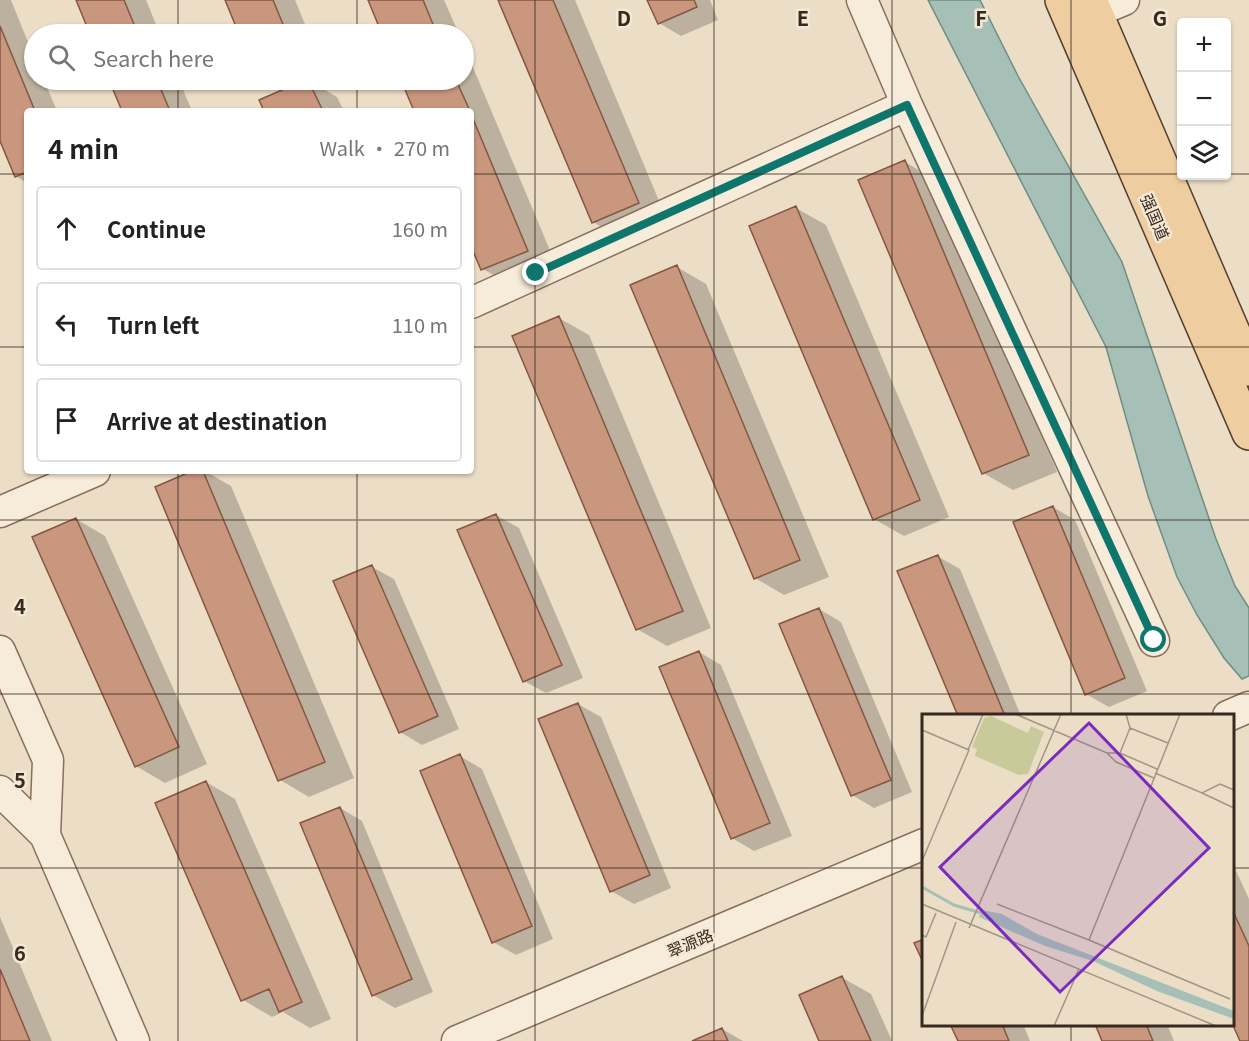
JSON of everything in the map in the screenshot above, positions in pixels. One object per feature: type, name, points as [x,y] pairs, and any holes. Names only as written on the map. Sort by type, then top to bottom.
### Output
[{"type":"main road","name":"强国道","points":[[1088,7],[1249,369]]},
{"type":"main road","name":"强国道","points":[[1088,7],[1249,433]]},
{"type":"street","points":[[862,0],[907,105],[1154,640]]},
{"type":"street","points":[[474,302],[907,105]]},
{"type":"street","points":[[0,512],[88,474]]},
{"type":"street","points":[[0,651],[48,760],[45,835]]},
{"type":"street","points":[[0,791],[45,835],[134,1041]]},
{"type":"street","name":"翠源路","points":[[458,1041],[922,845]]},
{"type":"water","points":[[928,0],[980,0],[1018,76],[1122,262],[1216,539],[1235,586],[1249,608],[1249,676],[1242,679],[1224,658],[1177,577],[1148,496],[1106,347]]},
{"type":"building","points":[[76,0],[124,0],[134,24],[86,24]]},
{"type":"building","points":[[225,0],[273,0],[283,24],[235,24]]},
{"type":"building","points":[[368,0],[423,0],[433,24],[378,24]]},
{"type":"building","points":[[498,0],[553,0],[639,203],[592,223]]},
{"type":"building","points":[[647,0],[694,0],[697,7],[658,24]]},
{"type":"building","points":[[0,26],[24,84],[24,90],[26,90],[34,108],[24,108],[24,173],[15,177],[0,141]]},
{"type":"building","points":[[113,90],[161,90],[169,108],[121,108]]},
{"type":"building","points":[[282,90],[313,90],[322,108],[263,108],[259,100]]},
{"type":"building","points":[[405,90],[461,90],[469,108],[413,108]]},
{"type":"building","points":[[474,121],[528,251],[481,270],[474,253]]},
{"type":"building","points":[[905,160],[1029,455],[982,474],[858,180]]},
{"type":"building","points":[[796,206],[920,500],[873,520],[749,226]]},
{"type":"building","points":[[677,265],[800,560],[754,579],[630,285]]},
{"type":"building","points":[[559,316],[683,611],[636,630],[512,336]]},
{"type":"building","points":[[185,474],[204,474],[325,762],[278,781],[155,487]]},
{"type":"building","points":[[1053,506],[1125,678],[1085,695],[1013,522]]},
{"type":"building","points":[[496,514],[562,665],[523,682],[457,530]]},
{"type":"building","points":[[76,518],[179,747],[135,767],[32,537]]},
{"type":"building","points":[[938,555],[1004,714],[957,714],[897,571]]},
{"type":"building","points":[[372,565],[438,716],[399,733],[333,581]]},
{"type":"building","points":[[819,608],[891,780],[851,796],[779,624]]},
{"type":"building","points":[[699,651],[770,823],[731,839],[659,667]]},
{"type":"building","points":[[578,703],[650,875],[610,892],[538,719]]},
{"type":"building","points":[[460,754],[532,926],[492,943],[420,771]]},
{"type":"building","points":[[206,781],[302,1002],[279,1012],[269,989],[241,1001],[155,803]]},
{"type":"building","points":[[340,807],[412,979],[372,996],[300,823]]},
{"type":"building","points":[[1234,913],[1249,946],[1249,1041],[1240,1041],[1233,1026]]},
{"type":"building","points":[[922,940],[922,960],[914,943]]},
{"type":"building","points":[[0,969],[30,1041],[0,1041]]},
{"type":"building","points":[[842,976],[871,1041],[819,1041],[799,995]]},
{"type":"building","points":[[951,1026],[1003,1026],[1009,1041],[958,1041]]},
{"type":"building","points":[[1096,1026],[1147,1026],[1153,1041],[1102,1041]]},
{"type":"building","points":[[722,1028],[728,1041],[692,1041]]},
{"type":"route","points":[[536,273],[907,105],[1154,640]]}]
